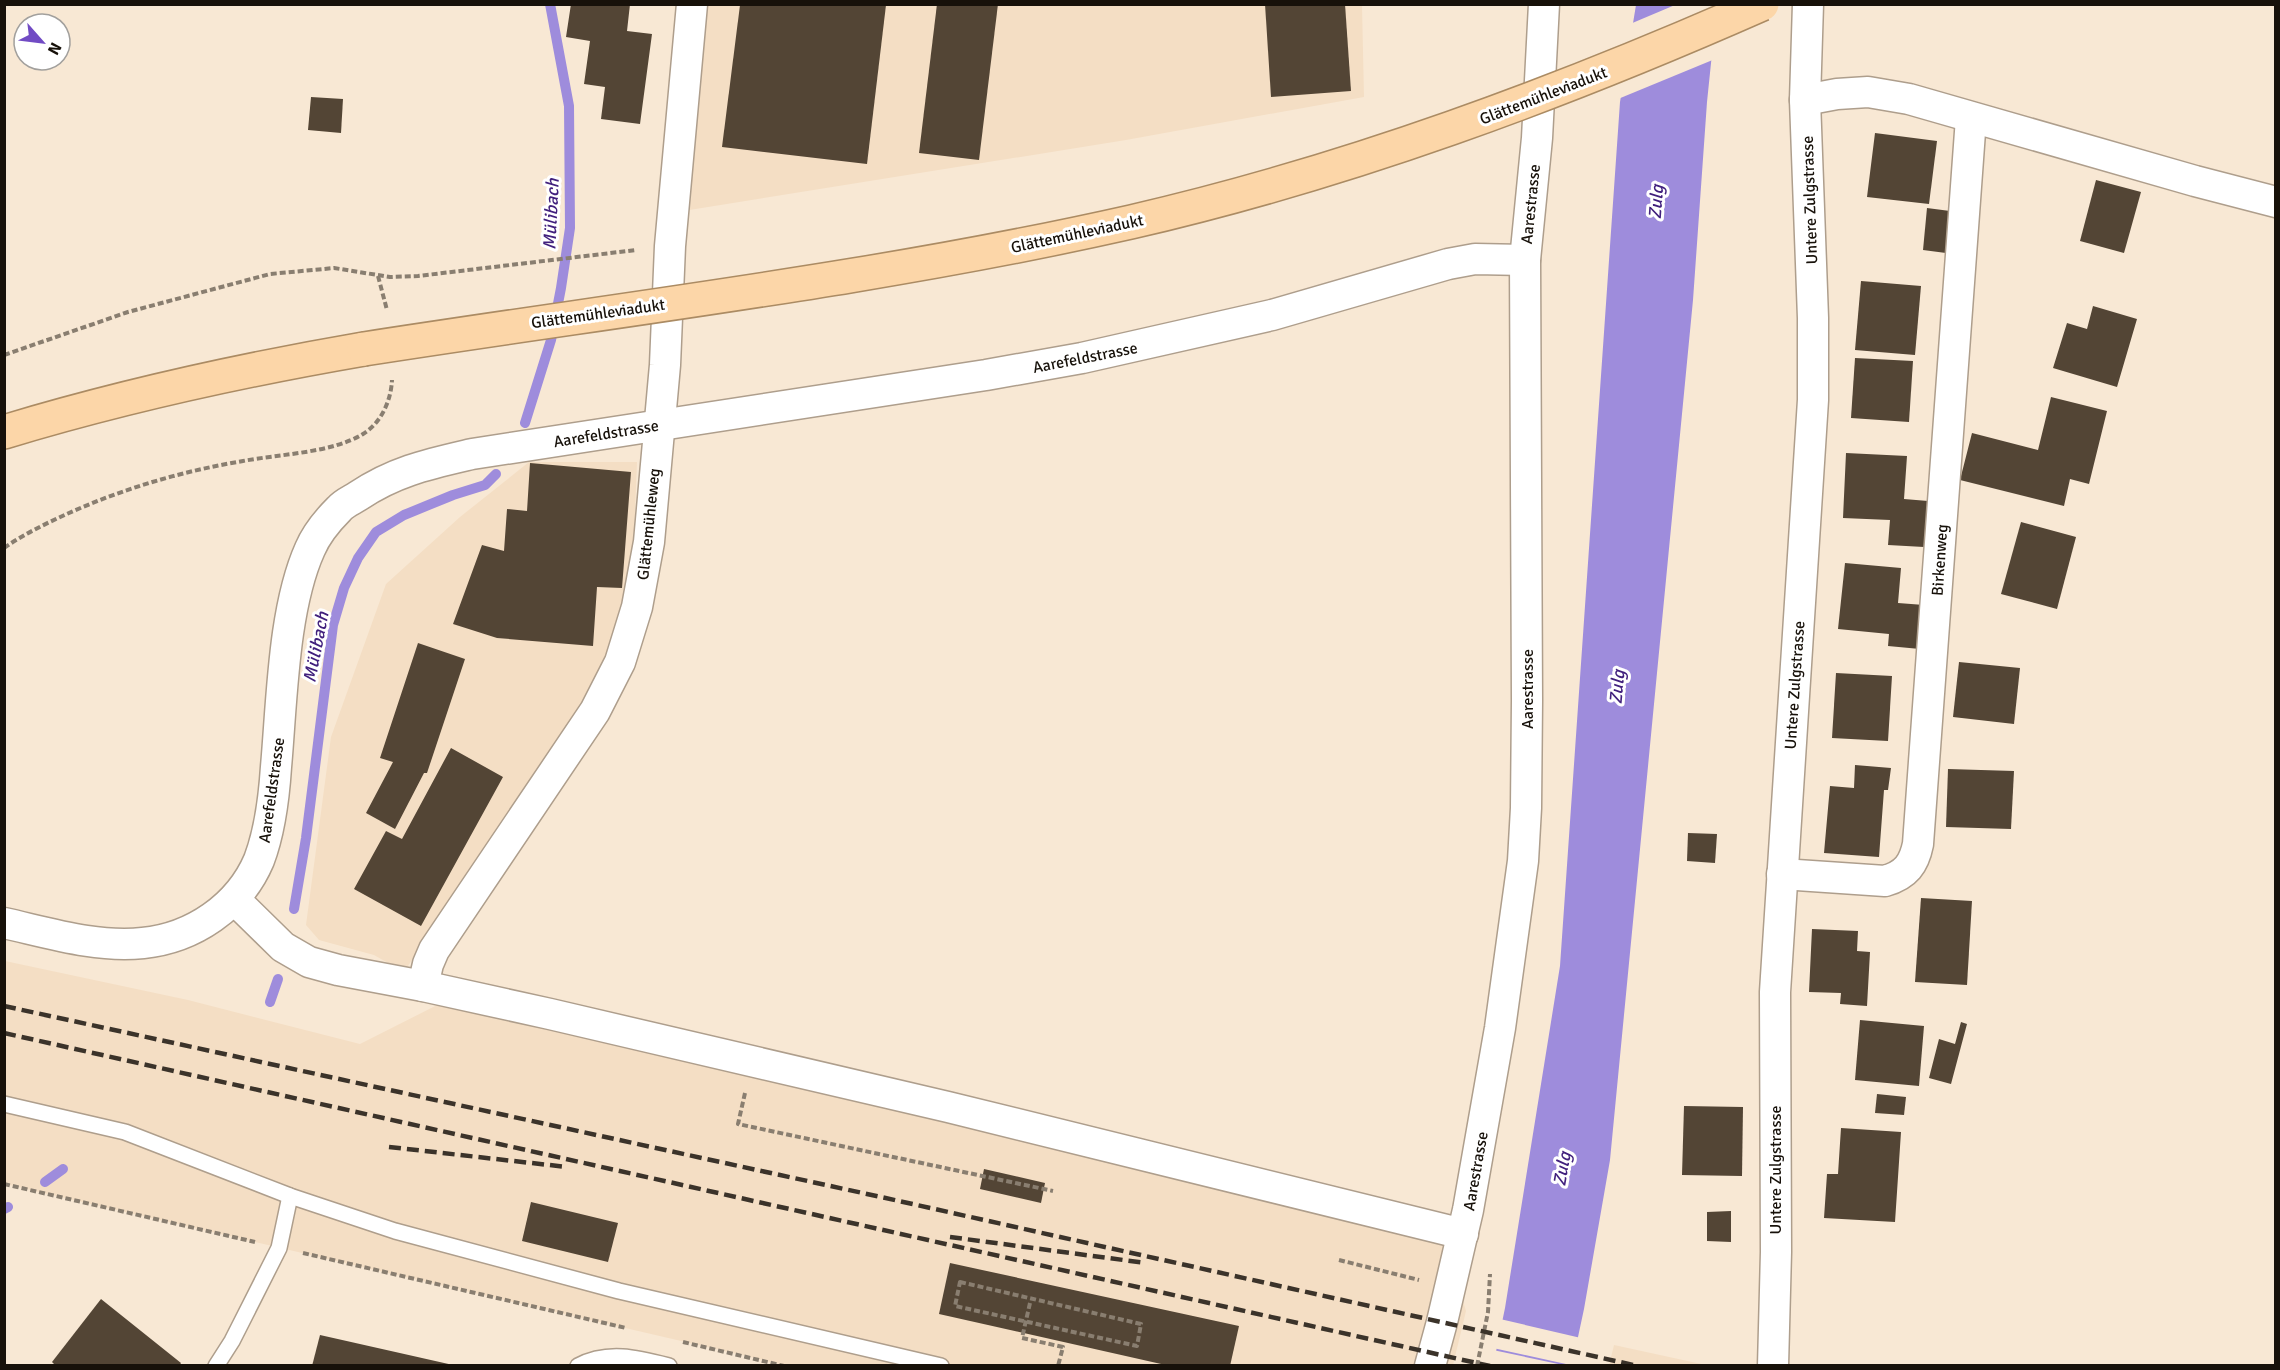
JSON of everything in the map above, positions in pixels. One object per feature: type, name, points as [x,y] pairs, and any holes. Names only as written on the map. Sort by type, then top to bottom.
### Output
[{"type":"highway","name":"Glättemühleviadukt","points":[[4,432],[180,385],[364,349],[870,273],[1010,248],[1133,221],[1294,178],[1438,133],[1605,72],[1762,4]]},
{"type":"street","name":"Glättemühleweg","points":[[423,986],[434,950],[595,711],[620,662],[638,607],[649,542],[665,365],[670,246],[692,4]]},
{"type":"street","name":"Aarestrasse","points":[[1430,1365],[1463,1234],[1500,1028],[1523,861],[1527,808],[1525,260],[1538,116],[1544,4]]},
{"type":"street","name":"Untere Zulgstrasse","points":[[1773,1365],[1776,1252],[1775,992],[1813,400],[1813,318],[1805,100],[1808,4]]},
{"type":"street","points":[[1805,100],[1837,94],[1868,92],[1909,99],[2276,202]]},
{"type":"street","name":"Birkenweg","points":[[1782,874],[1886,881],[1898,878],[1915,858],[1919,832],[1971,118]]},
{"type":"street","name":"Aarefeldstrasse","points":[[4,923],[94,942],[142,944],[175,937],[190,931],[221,911],[234,899],[249,880],[259,860],[268,827],[275,787],[288,641],[294,602],[310,547],[340,507],[380,481],[426,464],[489,452],[975,377],[1082,358],[1272,315],[1448,264],[1475,259],[1525,260]]},
{"type":"street","points":[[234,899],[283,947],[309,962],[338,970],[423,986],[948,1107],[1463,1234]]},
{"type":"lane","points":[[4,1104],[125,1132],[290,1196],[395,1232],[619,1291],[941,1365]]},
{"type":"lane","points":[[216,1365],[232,1341],[279,1248],[290,1196]]},
{"type":"lane","points":[[578,1365],[604,1357],[631,1356],[669,1365]]},
{"type":"path","points":[[4,355],[128,312],[270,274],[334,268],[378,276],[418,276],[670,246]]},
{"type":"path","points":[[378,276],[387,314]]},
{"type":"path","points":[[4,548],[47,523],[108,496],[195,469],[284,453],[330,448],[363,434],[381,418],[392,387],[393,377]]},
{"type":"path","points":[[738,1124],[1053,1191]]},
{"type":"path","points":[[4,1185],[628,1329]]},
{"type":"path","points":[[1339,1260],[1450,1287]]},
{"type":"path","points":[[960,1282],[1141,1324],[1137,1346],[1026,1320],[955,1306],[960,1282]]},
{"type":"path","points":[[1029,1303],[1022,1338],[1063,1347],[1058,1365]]},
{"type":"path","points":[[672,1339],[784,1365]]},
{"type":"shaded area","points":[[695,5],[1362,5],[1364,97],[1126,140],[677,212]]},
{"type":"shaded area","points":[[529,462],[637,462],[632,588],[605,667],[404,972],[374,955],[319,940],[306,925],[331,737],[386,584],[460,517]]},
{"type":"shaded area","points":[[5,961],[188,1000],[360,1044],[457,995],[1437,1212],[1466,1311],[1453,1365],[784,1365],[5,1184]]},
{"type":"shaded area","points":[[1614,1345],[1706,1365],[1609,1365]]},
{"type":"water","name":"Zulg","points":[[1636,5],[1717,5],[1707,102],[1693,300],[1610,1160],[1572,1365],[1493,1366],[1505,1308],[1560,966],[1620,102]]},
{"type":"pier","points":[[1720,4],[1715,59],[1618,99],[1630,24],[1675,5]]},
{"type":"pier","points":[[1500,1319],[1581,1338],[1575,1366],[1493,1348]]},
{"type":"pier","points":[[1493,1350],[1563,1365],[1490,1366]]},
{"type":"building","points":[[571,4],[630,4],[627,31],[652,34],[640,124],[601,119],[605,87],[584,84],[590,41],[566,37]]},
{"type":"building","points":[[937,4],[998,4],[979,160],[919,153]]},
{"type":"building","points":[[1265,4],[1345,4],[1351,91],[1271,97]]},
{"type":"building","points":[[740,5],[886,5],[867,164],[722,147]]},
{"type":"building","points":[[311,97],[343,99],[341,133],[308,130]]},
{"type":"building","points":[[1875,133],[1937,141],[1929,204],[1867,197]]},
{"type":"building","points":[[2096,180],[2141,192],[2124,253],[2080,241]]},
{"type":"building","points":[[1927,208],[1950,211],[1946,253],[1923,250]]},
{"type":"building","points":[[1861,281],[1921,286],[1915,355],[1855,350]]},
{"type":"building","points":[[2093,306],[2137,319],[2117,387],[2053,368],[2067,323],[2087,329]]},
{"type":"building","points":[[1855,358],[1913,361],[1909,422],[1851,418]]},
{"type":"building","points":[[2051,397],[2107,411],[2089,484],[2070,479],[2064,506],[1960,480],[1972,433],[2038,450]]},
{"type":"building","points":[[1846,453],[1907,456],[1904,499],[1928,501],[1924,547],[1888,545],[1890,520],[1843,518]]},
{"type":"building","points":[[530,463],[631,472],[622,588],[597,587],[593,646],[497,638],[453,624],[482,545],[504,551],[507,509],[527,511]]},
{"type":"building","points":[[2021,522],[2076,537],[2057,609],[2001,594]]},
{"type":"building","points":[[1845,563],[1901,568],[1898,603],[1924,605],[1920,649],[1888,646],[1889,634],[1838,629]]},
{"type":"building","points":[[418,643],[465,659],[427,773],[424,773],[395,829],[366,813],[393,762],[380,758]]},
{"type":"building","points":[[1959,662],[2020,668],[2014,724],[1953,717]]},
{"type":"building","points":[[1836,673],[1892,676],[1888,741],[1832,738]]},
{"type":"building","points":[[451,748],[503,777],[421,926],[354,889],[386,831],[402,839]]},
{"type":"building","points":[[1855,765],[1891,768],[1888,790],[1884,790],[1879,857],[1824,853],[1830,786],[1854,788]]},
{"type":"building","points":[[1948,769],[2014,771],[2011,829],[1946,827]]},
{"type":"building","points":[[1688,833],[1717,834],[1715,863],[1687,861]]},
{"type":"building","points":[[1921,898],[1972,901],[1967,985],[1915,982]]},
{"type":"building","points":[[1812,929],[1858,931],[1857,951],[1870,952],[1867,1006],[1840,1004],[1841,993],[1809,992]]},
{"type":"building","points":[[1860,1020],[1924,1026],[1919,1086],[1855,1080]]},
{"type":"building","points":[[1961,1022],[1967,1024],[1951,1084],[1929,1078],[1939,1039],[1955,1044]]},
{"type":"building","points":[[1877,1094],[1906,1097],[1904,1115],[1875,1113]]},
{"type":"building","points":[[1684,1106],[1743,1107],[1742,1176],[1682,1175]]},
{"type":"building","points":[[1841,1128],[1901,1132],[1895,1222],[1824,1218],[1827,1174],[1838,1174]]},
{"type":"building","points":[[984,1169],[1045,1183],[1041,1203],[980,1189]]},
{"type":"building","points":[[531,1202],[618,1223],[608,1262],[522,1241]]},
{"type":"building","points":[[1731,1211],[1731,1242],[1707,1241],[1707,1212]]},
{"type":"building","points":[[950,1263],[1239,1326],[1230,1366],[1170,1366],[939,1314]]},
{"type":"building","points":[[101,1299],[181,1363],[179,1366],[56,1366],[52,1362]]},
{"type":"building","points":[[320,1335],[453,1365],[453,1366],[312,1366]]},
{"type":"waterway","name":"Mülibach","points":[[525,423],[551,340],[570,228],[569,106],[550,4]]},
{"type":"waterway","name":"Mülibach","points":[[294,909],[306,838],[333,625],[344,588],[358,558],[376,532],[404,515],[485,485],[496,474]]},
{"type":"waterway","name":"Mülibach","points":[[270,1002],[278,979]]},
{"type":"waterway","name":"Mülibach","points":[[45,1182],[63,1169]]},
{"type":"waterway","name":"Mülibach","points":[[4,1209],[8,1207]]},
{"type":"railway","points":[[4,1006],[881,1197],[1638,1366]]},
{"type":"railway","points":[[4,1033],[1490,1366]]},
{"type":"railway","points":[[389,1147],[567,1167]]},
{"type":"railway","points":[[950,1237],[1146,1263]]}]
